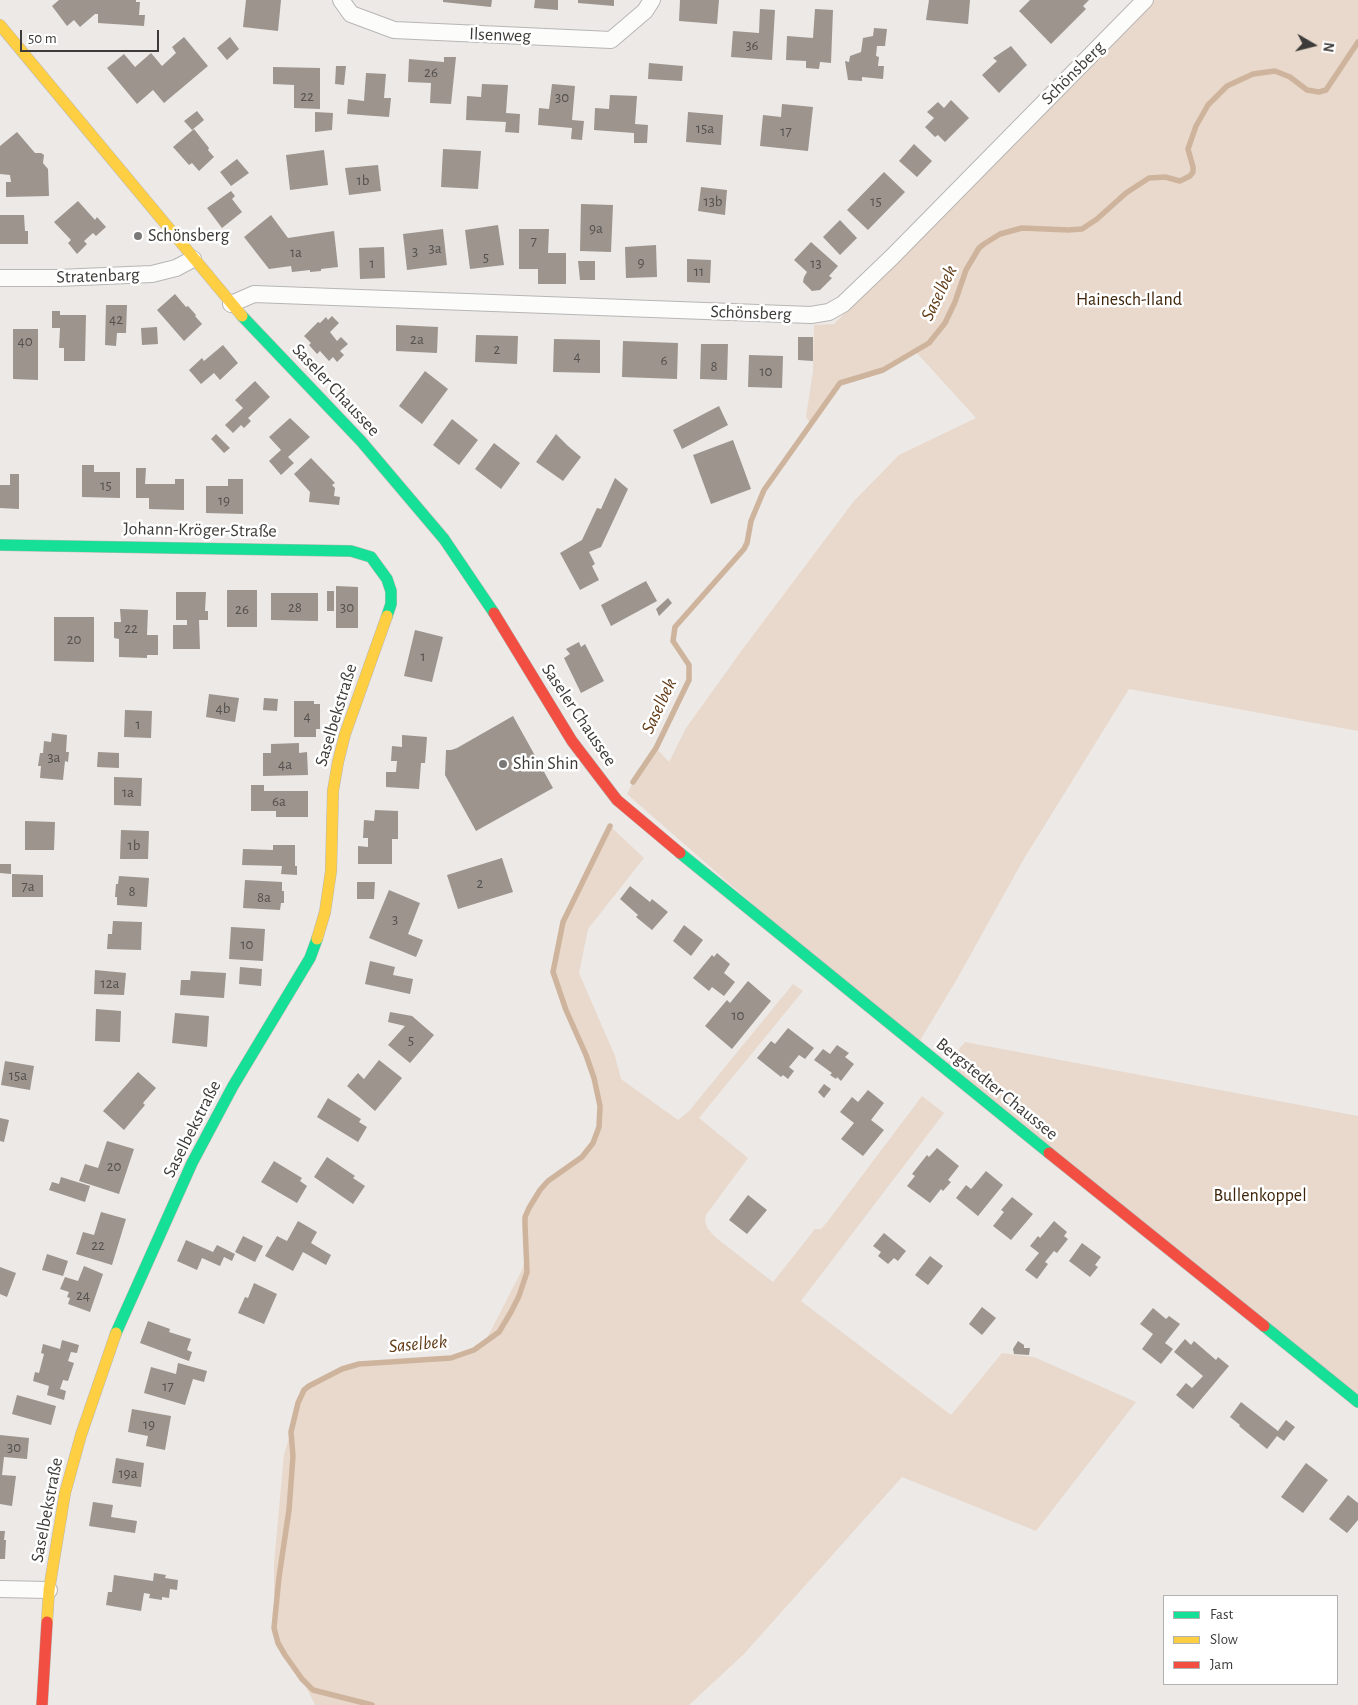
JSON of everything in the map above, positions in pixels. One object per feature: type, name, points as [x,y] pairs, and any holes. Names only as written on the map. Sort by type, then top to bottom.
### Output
[{"type":"main road","name":"Saseler Chaussee","points":[[0,25],[231,304],[360,441],[444,539],[504,628],[555,716],[617,800]]},
{"type":"main road","name":"Johann-Kröger-Straße","points":[[0,545],[351,551],[371,557],[387,579]]},
{"type":"main road","name":"Saselbekstraße","points":[[42,1705],[50,1590],[65,1493],[81,1435],[112,1343],[192,1163],[233,1086],[310,958],[321,930],[331,871],[333,791],[346,734],[391,604],[391,591],[387,579]]},
{"type":"main road","name":"Bergstedter Chaussee","points":[[617,800],[910,1042],[1358,1402]]},
{"type":"street","name":"Ilsenweg","points":[[342,0],[351,14],[394,30],[611,40],[645,11],[652,0]]},
{"type":"street","name":"Schönsberg","points":[[231,304],[254,294],[811,315],[829,312],[843,304],[892,257],[1145,0]]},
{"type":"street","name":"Stratenbarg","points":[[0,278],[58,278],[152,274],[176,268],[193,259]]},
{"type":"street","points":[[0,1589],[50,1590]]},
{"type":"green space","name":"Hainesch-Iland","points":[[1150,0],[1358,0],[1358,731],[1129,689],[1022,862],[957,979],[916,1047],[627,794],[638,772],[656,748],[669,762],[686,728],[854,501],[899,455],[976,418],[916,352],[883,370],[840,383],[811,424],[806,417],[813,371],[814,325],[834,324]]},
{"type":"green space","points":[[610,826],[644,858],[588,929],[579,973],[615,1056],[621,1079],[678,1120],[689,1111],[793,984],[803,991],[699,1118],[748,1158],[706,1215],[705,1222],[715,1237],[773,1282],[815,1229],[821,1229],[828,1221],[922,1096],[944,1113],[801,1301],[951,1415],[1002,1353],[1034,1357],[1136,1402],[1036,1531],[902,1477],[744,1654],[689,1705],[315,1705],[302,1679],[278,1643],[274,1628],[274,1564],[284,1454],[298,1403],[304,1390],[309,1386],[342,1369],[359,1364],[451,1358],[474,1350],[484,1344],[522,1270],[527,1253],[525,1217],[529,1208],[548,1181],[582,1157],[593,1143],[599,1127],[600,1106],[594,1078],[566,1010],[553,972],[563,922]]},
{"type":"green space","name":"Bullenkoppel","points":[[965,1042],[1358,1116],[1358,1400],[944,1067]]},
{"type":"building","points":[[59,0],[136,0],[136,2],[140,2],[139,15],[145,15],[144,26],[98,23],[98,14],[95,14],[80,27],[74,20],[67,26],[52,6]]},
{"type":"building","points":[[246,0],[281,0],[278,31],[243,27]]},
{"type":"building","points":[[443,0],[492,0],[491,7],[443,2]]},
{"type":"building","points":[[535,0],[558,0],[558,10],[534,8]]},
{"type":"building","points":[[578,0],[614,0],[614,6],[578,3]]},
{"type":"building","points":[[680,0],[719,0],[717,24],[679,21]]},
{"type":"building","points":[[929,0],[970,0],[968,24],[926,20]]},
{"type":"building","points":[[1030,0],[1089,0],[1083,6],[1086,9],[1051,44],[1019,11]]},
{"type":"building","points":[[760,9],[775,10],[772,60],[731,57],[733,31],[759,33]]},
{"type":"building","points":[[815,9],[833,10],[831,63],[820,62],[819,69],[806,68],[806,61],[786,60],[787,36],[813,38]]},
{"type":"building","points":[[874,28],[887,29],[885,46],[877,46],[876,56],[879,57],[878,66],[884,66],[883,79],[862,77],[862,81],[848,80],[845,61],[849,62],[850,56],[861,52],[863,38],[873,36]]},
{"type":"building","points":[[184,37],[208,66],[164,103],[153,90],[137,104],[107,68],[124,54],[135,67],[151,53],[162,66],[176,53],[172,47]]},
{"type":"building","points":[[230,37],[239,49],[227,60],[217,48]]},
{"type":"building","points":[[1011,46],[1027,65],[999,93],[982,75],[997,61],[993,58]]},
{"type":"building","points":[[444,57],[456,57],[451,104],[430,103],[431,83],[408,82],[409,59],[444,62]]},
{"type":"building","points":[[649,63],[683,66],[682,81],[648,79]]},
{"type":"building","points":[[336,66],[346,66],[344,85],[335,84]]},
{"type":"building","points":[[273,67],[320,68],[320,109],[294,108],[294,85],[273,84]]},
{"type":"building","points":[[366,73],[386,74],[384,98],[391,98],[389,117],[347,114],[348,99],[364,101]]},
{"type":"building","points":[[482,84],[508,85],[506,113],[520,114],[519,133],[505,132],[506,122],[466,120],[467,96],[481,97]]},
{"type":"building","points":[[552,84],[575,86],[572,120],[584,121],[582,140],[571,139],[572,128],[538,125],[539,108],[549,109]]},
{"type":"building","points":[[610,95],[637,96],[635,124],[648,125],[647,143],[634,143],[634,133],[594,130],[595,108],[609,109]]},
{"type":"building","points":[[951,100],[969,118],[945,142],[938,135],[935,137],[925,127],[934,118],[927,112],[938,102],[944,108]]},
{"type":"building","points":[[782,104],[813,107],[808,151],[760,146],[763,115],[781,117]]},
{"type":"building","points":[[197,111],[204,120],[192,130],[184,121]]},
{"type":"building","points":[[315,112],[333,113],[332,130],[315,132]]},
{"type":"building","points":[[688,112],[723,115],[721,145],[686,142]]},
{"type":"building","points":[[194,129],[214,157],[199,171],[192,163],[189,165],[173,147]]},
{"type":"building","points":[[17,132],[35,153],[44,155],[43,163],[48,169],[49,196],[6,197],[6,182],[11,182],[10,175],[0,174],[0,146]]},
{"type":"building","points":[[914,144],[932,161],[917,177],[899,161]]},
{"type":"building","points":[[443,149],[481,151],[478,189],[441,187]]},
{"type":"building","points":[[324,150],[328,185],[290,190],[286,155]]},
{"type":"building","points":[[237,159],[249,173],[231,186],[220,172]]},
{"type":"building","points":[[378,165],[381,191],[349,195],[345,168]]},
{"type":"building","points":[[884,172],[905,192],[868,230],[847,210]]},
{"type":"building","points":[[701,187],[727,190],[725,215],[698,211]]},
{"type":"building","points":[[231,191],[235,196],[232,199],[242,212],[222,228],[207,208]]},
{"type":"building","points":[[78,201],[95,220],[97,217],[106,227],[96,236],[93,233],[84,241],[87,244],[77,254],[68,243],[71,240],[54,222]]},
{"type":"building","points":[[581,204],[613,205],[611,252],[580,251]]},
{"type":"building","points":[[0,215],[24,215],[25,231],[28,231],[28,244],[0,244]]},
{"type":"building","points":[[271,215],[288,238],[334,231],[338,267],[310,272],[310,270],[292,272],[291,266],[269,269],[244,237]]},
{"type":"building","points":[[840,220],[857,238],[840,255],[823,237]]},
{"type":"building","points":[[498,225],[504,265],[470,269],[465,230]]},
{"type":"building","points":[[443,229],[447,265],[407,270],[403,234]]},
{"type":"building","points":[[519,229],[549,229],[548,253],[566,253],[566,284],[538,284],[538,269],[519,269]]},
{"type":"building","points":[[811,242],[838,266],[829,276],[832,278],[820,290],[812,291],[803,282],[807,272],[794,260]]},
{"type":"building","points":[[656,245],[657,277],[626,278],[625,247]]},
{"type":"building","points":[[384,247],[385,278],[360,279],[359,248]]},
{"type":"building","points":[[687,259],[711,260],[710,283],[687,282]]},
{"type":"building","points":[[578,261],[595,261],[595,280],[580,280]]},
{"type":"building","points":[[175,294],[186,307],[188,306],[202,324],[184,341],[157,310]]},
{"type":"building","points":[[106,305],[127,305],[126,333],[117,333],[116,346],[105,345]]},
{"type":"building","points":[[52,311],[60,311],[60,315],[86,315],[85,361],[64,361],[64,348],[59,348],[60,328],[52,328]]},
{"type":"building","points":[[332,316],[339,323],[330,332],[337,341],[341,337],[348,344],[340,351],[344,355],[337,362],[333,357],[329,361],[320,351],[317,354],[309,345],[311,343],[304,336],[318,322],[320,323],[326,317],[328,320]]},
{"type":"building","points":[[396,325],[438,327],[437,353],[396,351]]},
{"type":"building","points":[[157,327],[158,344],[142,345],[141,328]]},
{"type":"building","points":[[13,329],[38,329],[38,380],[13,379]]},
{"type":"building","points":[[476,335],[518,336],[517,364],[475,362]]},
{"type":"building","points":[[798,337],[813,337],[813,361],[798,360]]},
{"type":"building","points":[[554,339],[600,340],[600,373],[553,372]]},
{"type":"building","points":[[623,341],[678,343],[677,379],[622,377]]},
{"type":"building","points":[[701,344],[728,344],[727,380],[700,379]]},
{"type":"building","points":[[223,345],[238,363],[220,380],[214,373],[201,384],[189,370],[202,358],[204,361]]},
{"type":"building","points":[[749,355],[783,356],[782,388],[748,387]]},
{"type":"building","points":[[425,371],[448,389],[422,424],[399,406]]},
{"type":"building","points":[[255,381],[270,397],[248,418],[251,421],[244,428],[241,425],[233,433],[225,425],[243,408],[235,400]]},
{"type":"building","points":[[719,406],[728,425],[682,449],[673,430]]},
{"type":"building","points":[[290,418],[310,437],[288,457],[294,463],[281,475],[269,461],[281,450],[269,437]]},
{"type":"building","points":[[452,419],[478,440],[459,465],[433,445]]},
{"type":"building","points":[[216,434],[230,448],[224,453],[211,439]]},
{"type":"building","points":[[556,434],[581,457],[563,481],[536,462]]},
{"type":"building","points":[[733,440],[751,489],[711,504],[693,455]]},
{"type":"building","points":[[494,443],[520,463],[501,489],[475,469]]},
{"type":"building","points":[[311,458],[335,483],[332,485],[335,488],[334,496],[340,497],[339,505],[309,502],[310,492],[294,474]]},
{"type":"building","points":[[82,465],[94,465],[94,472],[120,472],[120,498],[82,497]]},
{"type":"building","points":[[136,468],[146,468],[145,484],[175,484],[175,479],[184,479],[184,510],[149,509],[149,498],[136,498]]},
{"type":"building","points":[[10,474],[19,474],[19,509],[0,508],[0,485],[10,485]]},
{"type":"building","points":[[615,478],[628,489],[601,547],[589,552],[595,564],[592,566],[599,580],[580,590],[560,553],[582,540],[597,508],[601,509]]},
{"type":"building","points":[[228,479],[243,479],[243,514],[206,513],[206,486],[228,486]]},
{"type":"building","points":[[646,581],[657,601],[611,626],[601,605]]},
{"type":"building","points":[[336,586],[358,587],[358,628],[336,628]]},
{"type":"building","points":[[227,590],[257,590],[257,627],[227,627]]},
{"type":"building","points":[[327,591],[334,591],[334,611],[327,611]]},
{"type":"building","points":[[176,592],[206,592],[205,611],[208,611],[208,620],[199,620],[200,649],[173,649],[173,625],[187,625],[187,620],[176,620]]},
{"type":"building","points":[[271,593],[318,593],[318,621],[271,620]]},
{"type":"building","points":[[668,598],[672,603],[659,616],[656,609]]},
{"type":"building","points":[[120,609],[148,610],[147,635],[158,635],[158,655],[147,655],[147,658],[119,657],[119,639],[114,638],[114,622],[121,622]]},
{"type":"building","points":[[54,617],[94,617],[94,662],[54,661]]},
{"type":"building","points":[[415,630],[443,637],[432,682],[404,676]]},
{"type":"building","points":[[579,642],[581,647],[585,644],[604,681],[581,693],[564,658],[570,654],[566,649]]},
{"type":"building","points":[[209,694],[239,698],[235,722],[206,717]]},
{"type":"building","points":[[264,698],[278,699],[277,711],[263,710]]},
{"type":"building","points":[[294,701],[314,701],[314,704],[320,704],[320,729],[316,729],[316,737],[294,737]]},
{"type":"building","points":[[125,710],[152,711],[151,738],[124,737]]},
{"type":"building","name":"Shin Shin","points":[[513,716],[553,788],[476,831],[445,775],[446,750],[457,748]]},
{"type":"building","points":[[52,733],[67,735],[66,752],[69,752],[68,762],[65,761],[63,780],[40,778],[41,766],[38,766],[40,753],[43,753],[44,741],[51,742]]},
{"type":"building","points":[[402,735],[427,737],[425,763],[421,763],[419,789],[386,787],[386,772],[396,772],[397,761],[391,761],[392,746],[402,747]]},
{"type":"building","points":[[299,743],[299,753],[307,752],[308,775],[263,776],[263,753],[271,753],[271,744]]},
{"type":"building","points":[[98,752],[119,753],[119,768],[97,767]]},
{"type":"building","points":[[114,777],[142,778],[141,806],[114,805]]},
{"type":"building","points":[[251,785],[264,785],[264,791],[308,791],[308,817],[276,817],[276,811],[251,811]]},
{"type":"building","points":[[375,810],[398,811],[398,839],[392,839],[392,864],[358,864],[358,846],[368,847],[368,838],[363,838],[364,820],[374,821]]},
{"type":"building","points":[[25,821],[55,822],[54,850],[25,850]]},
{"type":"building","points":[[121,830],[149,831],[148,859],[120,859]]},
{"type":"building","points":[[273,845],[295,845],[297,875],[281,874],[282,866],[242,865],[243,849],[273,850]]},
{"type":"building","points":[[502,858],[513,892],[458,909],[447,875]]},
{"type":"building","points":[[0,864],[11,864],[11,874],[0,873]]},
{"type":"building","points":[[12,874],[43,875],[43,897],[12,897]]},
{"type":"building","points":[[119,876],[149,878],[147,907],[117,905],[117,897],[115,897]]},
{"type":"building","points":[[245,880],[282,882],[284,903],[281,903],[280,910],[243,908]]},
{"type":"building","points":[[357,882],[375,882],[374,899],[357,899]]},
{"type":"building","points":[[630,886],[650,902],[652,899],[668,912],[652,930],[636,917],[638,915],[620,899]]},
{"type":"building","points":[[389,890],[420,903],[408,934],[423,940],[416,957],[369,938]]},
{"type":"building","points":[[113,921],[142,922],[141,950],[107,949],[108,934],[112,934]]},
{"type":"building","points":[[684,925],[703,940],[691,956],[673,941]]},
{"type":"building","points":[[231,927],[265,929],[263,961],[229,959]]},
{"type":"building","points":[[717,953],[730,964],[724,973],[735,982],[724,996],[712,987],[709,991],[693,978],[712,955],[714,957]]},
{"type":"building","points":[[370,961],[395,967],[393,975],[413,979],[410,994],[365,984]]},
{"type":"building","points":[[240,967],[262,969],[261,986],[239,984]]},
{"type":"building","points":[[95,970],[126,973],[124,995],[94,994]]},
{"type":"building","points":[[191,971],[226,973],[224,998],[180,995],[181,980],[190,980]]},
{"type":"building","points":[[748,981],[771,1001],[732,1049],[705,1026],[727,1000],[730,1003]]},
{"type":"building","points":[[96,1009],[121,1011],[120,1042],[95,1041]]},
{"type":"building","points":[[390,1012],[412,1016],[434,1035],[410,1063],[388,1045],[405,1026],[388,1022]]},
{"type":"building","points":[[175,1013],[209,1016],[207,1047],[172,1043]]},
{"type":"building","points":[[788,1028],[814,1048],[805,1059],[799,1055],[789,1067],[794,1071],[788,1079],[783,1075],[781,1077],[757,1058],[771,1041],[775,1044]]},
{"type":"building","points":[[837,1045],[849,1053],[845,1057],[854,1064],[841,1081],[837,1077],[836,1079],[830,1075],[832,1073],[814,1060],[823,1049],[830,1054]]},
{"type":"building","points":[[379,1060],[402,1078],[375,1111],[347,1086],[358,1073],[364,1079]]},
{"type":"building","points":[[5,1061],[34,1066],[30,1090],[1,1085]]},
{"type":"building","points":[[138,1072],[156,1088],[143,1103],[145,1105],[124,1130],[103,1111]]},
{"type":"building","points":[[824,1084],[831,1089],[824,1098],[818,1092]]},
{"type":"building","points":[[868,1090],[884,1103],[871,1120],[884,1130],[863,1156],[841,1139],[854,1123],[840,1112],[852,1097],[858,1102]]},
{"type":"building","points":[[328,1098],[361,1119],[359,1122],[367,1127],[358,1142],[317,1117]]},
{"type":"building","points":[[0,1118],[9,1120],[4,1142],[0,1141]]},
{"type":"building","points":[[107,1141],[134,1149],[119,1194],[79,1181],[85,1164],[98,1168]]},
{"type":"building","points":[[937,1148],[959,1166],[948,1180],[951,1182],[943,1191],[941,1189],[930,1203],[907,1186],[915,1176],[912,1174],[927,1155],[929,1157]]},
{"type":"building","points":[[327,1157],[355,1176],[353,1178],[365,1186],[353,1204],[314,1177]]},
{"type":"building","points":[[274,1161],[302,1178],[300,1181],[307,1186],[297,1203],[261,1182]]},
{"type":"building","points":[[986,1171],[1003,1185],[978,1216],[956,1198],[966,1185],[971,1189]]},
{"type":"building","points":[[61,1177],[90,1186],[85,1202],[49,1190],[52,1182],[59,1184]]},
{"type":"building","points":[[748,1195],[767,1210],[747,1234],[729,1220]]},
{"type":"building","points":[[1012,1197],[1033,1214],[1011,1240],[993,1226],[1004,1212],[1001,1210]]},
{"type":"building","points":[[101,1212],[126,1219],[112,1265],[76,1254],[83,1232],[94,1235]]},
{"type":"building","points":[[298,1221],[317,1232],[311,1243],[331,1255],[326,1265],[303,1252],[293,1271],[265,1256],[277,1236],[287,1241]]},
{"type":"building","points":[[1054,1221],[1067,1232],[1064,1236],[1068,1239],[1057,1253],[1054,1251],[1045,1262],[1048,1264],[1037,1279],[1025,1270],[1039,1253],[1030,1246],[1038,1236],[1040,1238]]},
{"type":"building","points":[[884,1233],[906,1251],[898,1261],[894,1258],[888,1264],[878,1256],[881,1252],[873,1246]]},
{"type":"building","points":[[243,1236],[263,1246],[255,1262],[235,1252]]},
{"type":"building","points":[[186,1240],[213,1252],[217,1245],[235,1254],[232,1261],[224,1257],[220,1266],[202,1258],[197,1270],[177,1261]]},
{"type":"building","points":[[1082,1243],[1101,1257],[1095,1265],[1098,1267],[1090,1277],[1069,1261]]},
{"type":"building","points":[[47,1254],[68,1261],[63,1276],[42,1270]]},
{"type":"building","points":[[930,1256],[943,1266],[928,1285],[915,1275]]},
{"type":"building","points":[[84,1266],[103,1274],[90,1312],[68,1304],[70,1298],[67,1297],[69,1292],[60,1289],[65,1277],[78,1281]]},
{"type":"building","points":[[0,1267],[16,1273],[7,1297],[0,1294]]},
{"type":"building","points":[[254,1283],[277,1294],[264,1324],[238,1313],[245,1297],[248,1298]]},
{"type":"building","points":[[982,1307],[996,1318],[982,1335],[969,1324]]},
{"type":"building","points":[[1153,1308],[1166,1319],[1169,1316],[1180,1324],[1165,1343],[1173,1349],[1161,1364],[1142,1349],[1153,1334],[1140,1324]]},
{"type":"building","points":[[148,1321],[170,1329],[169,1332],[191,1339],[187,1350],[192,1352],[189,1361],[140,1343]]},
{"type":"building","points":[[1185,1339],[1191,1345],[1194,1341],[1216,1360],[1218,1357],[1229,1366],[1193,1409],[1176,1395],[1186,1383],[1192,1388],[1203,1376],[1174,1352]]},
{"type":"building","points":[[62,1340],[79,1345],[77,1353],[71,1352],[68,1361],[74,1363],[68,1381],[63,1380],[60,1389],[66,1391],[64,1400],[47,1395],[49,1386],[33,1381],[35,1372],[39,1373],[44,1354],[41,1353],[43,1344],[60,1349]]},
{"type":"building","points":[[1018,1341],[1024,1345],[1024,1348],[1030,1348],[1029,1355],[1014,1354],[1013,1349]]},
{"type":"building","points":[[178,1363],[207,1371],[204,1382],[193,1379],[185,1405],[144,1393],[151,1367],[176,1374]]},
{"type":"building","points":[[17,1395],[56,1406],[51,1425],[12,1414]]},
{"type":"building","points":[[1241,1402],[1278,1431],[1286,1420],[1295,1427],[1284,1441],[1277,1436],[1267,1449],[1230,1417]]},
{"type":"building","points":[[132,1409],[171,1416],[165,1450],[146,1446],[148,1436],[128,1432]]},
{"type":"building","points":[[0,1435],[29,1438],[27,1459],[4,1457],[2,1475],[16,1476],[12,1506],[0,1504]]},
{"type":"building","points":[[116,1458],[144,1463],[141,1487],[112,1483]]},
{"type":"building","points":[[1306,1463],[1328,1480],[1303,1513],[1281,1497]]},
{"type":"building","points":[[1348,1495],[1358,1503],[1358,1520],[1347,1533],[1329,1519]]},
{"type":"building","points":[[93,1502],[113,1505],[111,1517],[137,1521],[135,1533],[89,1526]]},
{"type":"building","points":[[0,1531],[5,1531],[5,1559],[0,1559]]},
{"type":"building","points":[[154,1573],[166,1575],[165,1578],[178,1580],[177,1590],[170,1589],[169,1598],[162,1597],[162,1600],[149,1598],[150,1594],[144,1593],[141,1611],[106,1605],[108,1592],[112,1592],[114,1575],[153,1581]]},
{"type":"waterway","name":"Saselbek","points":[[633,782],[656,748],[689,680],[689,665],[673,641],[675,627],[744,549],[751,521],[764,490],[840,383],[883,370],[929,343],[945,323],[955,302],[966,270],[979,248],[984,244],[1000,234],[1022,228],[1082,229],[1097,219],[1126,193],[1149,178],[1165,177],[1180,181],[1190,176],[1193,172],[1193,167],[1188,149],[1196,126],[1208,105],[1227,86],[1253,74],[1275,71],[1290,77],[1307,90],[1319,92],[1326,90],[1358,42]]},
{"type":"waterway","name":"Saselbek","points":[[372,1705],[313,1690],[302,1679],[285,1655],[278,1643],[274,1628],[289,1510],[293,1456],[291,1432],[298,1403],[304,1390],[309,1386],[342,1369],[359,1364],[451,1358],[474,1350],[499,1332],[511,1312],[527,1272],[525,1217],[529,1208],[548,1181],[582,1157],[593,1143],[599,1127],[600,1106],[594,1078],[566,1010],[553,972],[563,922],[610,826]]},
{"type":"traffic: fast","points":[[242,316],[361,441],[444,539],[494,613]]},
{"type":"traffic: fast","points":[[0,545],[351,551],[371,557],[387,579],[391,591],[391,604],[387,616]]},
{"type":"traffic: fast","points":[[680,853],[1049,1153]]},
{"type":"traffic: fast","points":[[116,1333],[192,1163],[233,1086],[310,958],[317,939]]},
{"type":"traffic: fast","points":[[1264,1326],[1358,1402]]},
{"type":"traffic: slow","points":[[0,25],[242,316]]},
{"type":"traffic: slow","points":[[317,939],[325,912],[331,871],[333,791],[338,762],[345,734],[387,616]]},
{"type":"traffic: slow","points":[[47,1622],[49,1590],[65,1493],[81,1435],[116,1333]]},
{"type":"traffic: jam","points":[[494,613],[572,741],[617,800],[680,853]]},
{"type":"traffic: jam","points":[[1049,1153],[1264,1326]]},
{"type":"traffic: jam","points":[[42,1705],[47,1622]]},
{"type":"place","name":"Schönsberg","points":[[138,236]]},
{"type":"place","name":"Shin Shin","points":[[503,764]]}]
